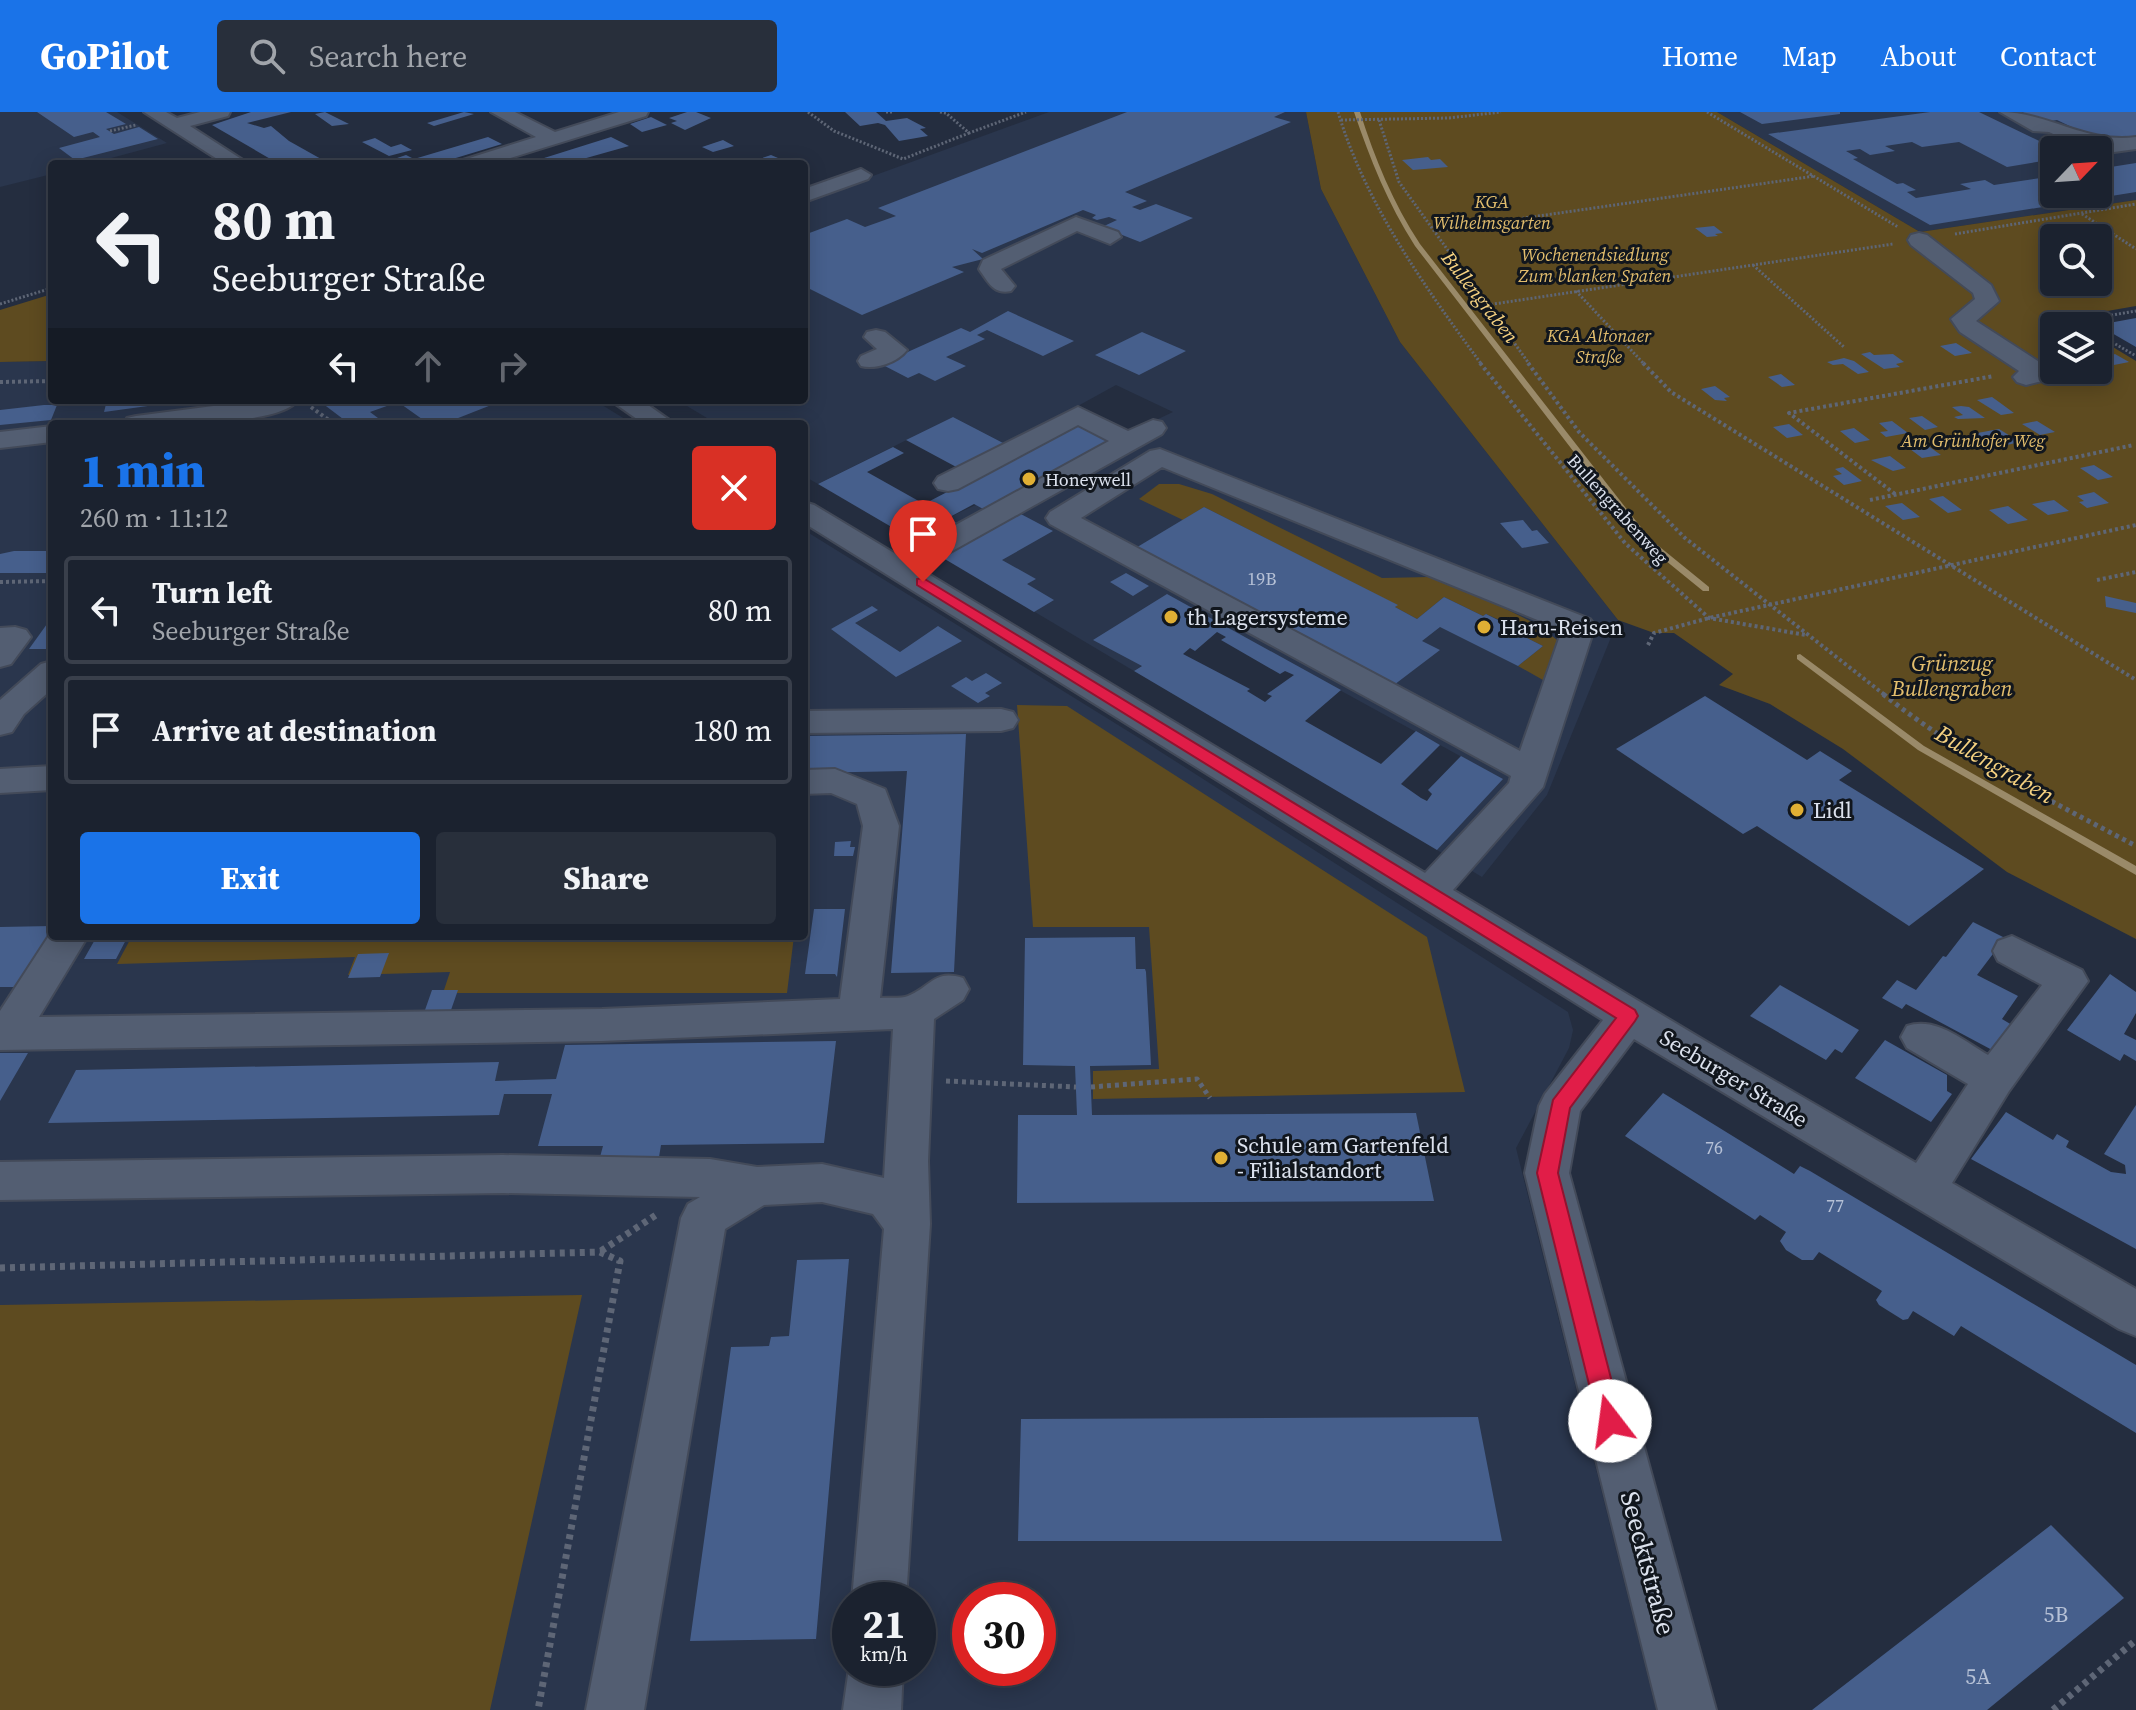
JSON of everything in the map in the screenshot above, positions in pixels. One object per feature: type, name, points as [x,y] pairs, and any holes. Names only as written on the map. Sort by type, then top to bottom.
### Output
[{"type":"street","points":[[174,125],[221,112]]},
{"type":"street","points":[[500,112],[553,138]]},
{"type":"street","points":[[483,160],[639,112]]},
{"type":"street","points":[[2009,112],[2040,127],[2052,126],[2084,141],[2114,146],[2136,143]]},
{"type":"street","points":[[147,118],[174,125],[232,160]]},
{"type":"street","points":[[808,195],[861,175]]},
{"type":"street","points":[[1003,286],[990,269],[991,265],[1076,223],[1110,237]]},
{"type":"street","points":[[1919,240],[1983,290],[1987,301],[1963,319],[1968,327],[2041,374],[2026,377]]},
{"type":"street","points":[[630,404],[656,420]]},
{"type":"street","points":[[169,420],[259,409],[283,414]]},
{"type":"street","points":[[899,568],[1141,435],[1078,415],[948,483]]},
{"type":"street","points":[[0,440],[48,434]]},
{"type":"street","points":[[1429,892],[1525,787],[1579,626],[1160,457],[1060,518],[1530,771]]},
{"type":"street","name":"Seeburger Straße","points":[[808,513],[1629,1016],[2136,1314]]},
{"type":"street","points":[[0,638],[15,637],[0,657]]},
{"type":"street","points":[[0,724],[12,707],[48,675]]},
{"type":"street","points":[[808,722],[1001,720]]},
{"type":"street","points":[[0,781],[48,778]]},
{"type":"street","points":[[808,782],[835,781],[873,797],[881,826],[858,1015]]},
{"type":"street","points":[[4,1034],[66,940]]},
{"type":"street","points":[[1923,1190],[1994,1079],[2068,981],[2012,951]]},
{"type":"street","points":[[4,1034],[602,1025],[858,1015],[914,1012],[949,989]]},
{"type":"street","points":[[880,1582],[907,1224],[906,1161],[914,1012]]},
{"type":"street","name":"Seecktstraße","points":[[1629,1016],[1560,1106],[1547,1173],[1687,1710]]},
{"type":"street","points":[[1922,1037],[1994,1079]]},
{"type":"street","points":[[0,1181],[503,1174],[710,1178],[757,1186],[822,1183],[887,1198],[907,1224]]},
{"type":"street","points":[[615,1710],[704,1218],[757,1186]]},
{"type":"street","points":[[872,1710],[874,1686]]},
{"type":"path","points":[[808,112],[834,131],[903,159],[1026,112]]},
{"type":"path","points":[[886,112],[892,112]]},
{"type":"path","points":[[940,112],[946,113],[969,133]]},
{"type":"path","points":[[1339,112],[1354,120]]},
{"type":"path","name":"Bullengrabenweg","points":[[1339,112],[1368,190],[1395,238],[1500,390],[1625,543],[1709,618]]},
{"type":"path","points":[[1341,120],[1449,118],[1501,112]]},
{"type":"path","points":[[1707,112],[1919,240]]},
{"type":"path","points":[[110,131],[147,118]]},
{"type":"path","points":[[1343,127],[1354,120]]},
{"type":"path","points":[[1379,120],[1399,182],[1579,432],[1685,538],[1931,732],[2006,777],[2136,846]]},
{"type":"path","points":[[1435,231],[1815,176]]},
{"type":"path","points":[[1487,305],[2136,204]]},
{"type":"path","points":[[2081,213],[2136,249]]},
{"type":"path","points":[[1752,265],[1845,348]]},
{"type":"path","points":[[0,304],[48,289]]},
{"type":"path","points":[[1576,291],[1671,392],[2136,680]]},
{"type":"path","points":[[2112,315],[2136,311]]},
{"type":"path","points":[[2112,342],[2136,356]]},
{"type":"path","points":[[1895,494],[1789,413],[1995,376],[2009,379],[2026,377]]},
{"type":"path","points":[[0,382],[48,381]]},
{"type":"path","points":[[1870,500],[2134,445]]},
{"type":"path","points":[[1648,645],[1654,633],[1709,618],[2136,525]]},
{"type":"path","points":[[2097,580],[2136,572]]},
{"type":"path","points":[[0,582],[48,581]]},
{"type":"path","points":[[1709,618],[1807,635]]},
{"type":"path","points":[[1091,1087],[1197,1079],[1210,1098]]},
{"type":"path","points":[[941,1081],[1076,1087]]},
{"type":"path","points":[[0,1268],[600,1252],[620,1261],[538,1710]]},
{"type":"path","points":[[2053,1710],[2136,1640]]},
{"type":"shaded area","points":[[0,112],[117,112],[167,143],[104,160],[48,160],[48,175],[0,187]]},
{"type":"shaded area","points":[[1049,112],[1306,112],[1321,189],[1400,342],[1618,620],[1547,795],[1482,877],[1437,850],[1502,779],[1210,619],[1134,671],[924,546],[961,525],[948,518],[1173,412],[1116,385],[1007,445],[953,417],[818,484],[808,478],[808,420],[710,420],[684,404],[808,404],[808,200]]},
{"type":"shaded area","points":[[1717,112],[2136,112],[2136,200],[2112,204],[2112,136],[2040,136],[2040,208],[2082,208],[1920,232]]},
{"type":"shaded area","points":[[48,361],[48,404],[600,404],[626,420],[48,420],[48,940],[808,940],[808,532],[1139,738],[1568,1012],[1573,1030],[1569,1048],[1516,1148],[1656,1710],[0,1710],[0,362]]},
{"type":"green space","points":[[1306,112],[1717,112],[1920,232],[2082,208],[2112,208],[2112,204],[2136,200],[2136,306],[2102,312],[2040,312],[2040,384],[2112,384],[2112,346],[2136,361],[2136,939],[2007,872],[1843,749],[1770,704],[1719,685],[1733,674],[1674,633],[1654,633],[1618,620],[1400,342],[1321,189]]},
{"type":"green space","points":[[48,295],[48,361],[0,362],[0,310]]},
{"type":"green space","points":[[1159,484],[1179,484],[1212,494],[1382,578],[1430,577],[1486,599],[1536,624],[1561,643],[1557,672],[1543,680],[1518,666],[1543,646],[1486,614],[1483,616],[1444,597],[1417,619],[1395,607],[1397,605],[1204,507],[1183,520],[1139,499]]},
{"type":"green space","points":[[1017,705],[1067,706],[1427,937],[1465,1092],[1093,1099],[1093,1071],[1159,1069],[1149,927],[1033,927]]},
{"type":"green space","points":[[130,940],[794,940],[787,993],[443,993],[450,972],[348,975],[355,957],[117,964]]},
{"type":"green space","points":[[582,1295],[490,1710],[0,1710],[0,1305]]},
{"type":"building","points":[[37,112],[106,112],[126,124],[106,129],[114,134],[139,127],[158,139],[75,160],[59,148],[100,137],[93,132],[74,137]]},
{"type":"building","points":[[251,112],[291,112],[247,123],[264,128],[271,126],[289,141],[323,160],[272,160],[212,125]]},
{"type":"building","points":[[325,112],[349,124],[332,126],[315,114]]},
{"type":"building","points":[[464,112],[474,114],[434,126],[427,123]]},
{"type":"building","points":[[687,112],[711,118],[685,130],[671,123],[677,121],[669,118]]},
{"type":"building","points":[[845,112],[876,112],[886,121],[907,118],[926,128],[920,129],[928,136],[899,141],[885,125],[860,126]]},
{"type":"building","points":[[1127,112],[1285,112],[1274,117],[1291,122],[1125,192],[1147,201],[1132,207],[1140,210],[1156,204],[1193,218],[1140,242],[1102,227],[1117,220],[1109,217],[1097,220],[1092,218],[1096,215],[1083,210],[982,253],[972,249],[983,259],[952,267],[964,272],[862,315],[808,288],[808,234],[847,219],[865,227],[896,216],[878,208]]},
{"type":"building","points":[[1740,112],[1840,112],[1840,114],[1762,124]]},
{"type":"building","points":[[1930,112],[1979,112],[2040,141],[2040,161],[2007,167],[1959,142],[1922,147],[1912,142],[1885,146],[1895,151],[1870,155],[1860,149],[1846,151],[1858,158],[1853,159],[1897,184],[1903,183],[1916,190],[1907,192],[1916,198],[1971,189],[1960,184],[1985,180],[1994,185],[2040,178],[2040,207],[1930,225],[1768,134]]},
{"type":"building","points":[[2022,112],[2136,112],[2136,136],[2112,139],[2112,136],[2091,136],[2057,120],[2044,122]]},
{"type":"building","points":[[651,117],[667,125],[642,132],[630,124]]},
{"type":"building","points":[[488,137],[502,144],[449,160],[391,160],[406,155],[414,159]]},
{"type":"building","points":[[611,137],[629,146],[579,160],[538,160]]},
{"type":"building","points":[[375,138],[391,147],[401,144],[412,150],[389,156],[362,142]]},
{"type":"building","points":[[723,140],[734,146],[713,152],[702,147]]},
{"type":"building","points":[[771,155],[783,160],[757,160]]},
{"type":"building","points":[[1428,157],[1431,160],[1440,159],[1448,167],[1413,170],[1402,160]]},
{"type":"building","points":[[2136,163],[2136,192],[2112,196],[2112,167]]},
{"type":"building","points":[[1714,226],[1723,233],[1707,237],[1695,228]]},
{"type":"building","points":[[1008,311],[1074,341],[1043,356],[987,330],[977,335],[985,339],[946,357],[966,366],[935,381],[919,373],[908,378],[881,364],[961,328],[970,332]]},
{"type":"building","points":[[2136,318],[2136,347],[2112,333],[2112,322]]},
{"type":"building","points":[[1142,332],[1186,351],[1139,375],[1095,355]]},
{"type":"building","points":[[1956,343],[1972,353],[1955,356],[1940,346]]},
{"type":"building","points":[[1870,352],[1874,355],[1893,354],[1904,362],[1896,364],[1900,367],[1884,369],[1861,354]]},
{"type":"building","points":[[2115,354],[2129,362],[2112,365],[2112,355]]},
{"type":"building","points":[[1844,358],[1869,372],[1858,374],[1843,364],[1827,362]]},
{"type":"building","points":[[1781,374],[1795,385],[1782,387],[1768,377]]},
{"type":"building","points":[[1715,386],[1730,397],[1724,398],[1727,401],[1715,400],[1701,389]]},
{"type":"building","points":[[1992,397],[2014,413],[2001,415],[1977,400]]},
{"type":"building","points":[[106,404],[162,404],[104,412]]},
{"type":"building","points":[[323,404],[392,404],[370,412],[381,420],[344,420]]},
{"type":"building","points":[[401,404],[494,404],[453,420],[423,420]]},
{"type":"building","points":[[57,405],[51,420],[0,425],[0,410]]},
{"type":"building","points":[[1952,407],[1969,407],[1985,418],[1954,417],[1963,415]]},
{"type":"building","points":[[1922,416],[1938,427],[1925,430],[1909,418]]},
{"type":"building","points":[[953,417],[1007,445],[960,469],[906,440]]},
{"type":"building","points":[[1892,421],[1908,433],[1886,437],[1880,432],[1888,431],[1879,423]]},
{"type":"building","points":[[2037,421],[2055,432],[2040,435],[2022,424]]},
{"type":"building","points":[[1789,424],[1803,435],[1787,438],[1773,427]]},
{"type":"building","points":[[1076,425],[1112,442],[985,510],[974,504],[948,518],[962,526],[924,546],[818,484],[893,447],[904,453],[867,472],[924,504]]},
{"type":"building","points":[[1854,428],[1870,440],[1855,443],[1840,431]]},
{"type":"building","points":[[1999,429],[2020,442],[2007,445],[1999,439],[1983,441],[1972,434]]},
{"type":"building","points":[[1960,435],[1978,447],[1962,450],[1949,441],[1942,443],[1937,440]]},
{"type":"building","points":[[1924,443],[1941,455],[1922,458],[1906,446]]},
{"type":"building","points":[[1890,456],[1906,468],[1893,471],[1871,460]]},
{"type":"building","points":[[2094,465],[2113,477],[2098,480],[2080,468]]},
{"type":"building","points":[[1843,467],[1862,481],[1844,485],[1833,476],[1842,474],[1835,469]]},
{"type":"building","points":[[2094,492],[2109,503],[2087,508],[2079,502],[2084,501],[2077,496]]},
{"type":"building","points":[[1943,496],[1962,510],[1948,513],[1929,499]]},
{"type":"building","points":[[2054,500],[2069,511],[2048,515],[2032,504]]},
{"type":"building","points":[[1902,503],[1920,517],[1903,520],[1885,506]]},
{"type":"building","points":[[2008,506],[2028,520],[2008,524],[1989,510]]},
{"type":"building","points":[[1204,507],[1398,605],[1395,607],[1417,619],[1444,597],[1483,616],[1486,614],[1543,646],[1518,666],[1440,627],[1422,641],[1440,650],[1386,691],[1129,552]]},
{"type":"building","points":[[1017,512],[1053,531],[1002,560],[1036,579],[1027,584],[1054,600],[1034,612],[938,555]]},
{"type":"building","points":[[1523,520],[1549,543],[1522,548],[1500,523]]},
{"type":"building","points":[[48,551],[48,573],[0,573],[0,554]]},
{"type":"building","points":[[1126,573],[1149,586],[1133,596],[1110,582]]},
{"type":"building","points":[[1167,594],[1341,690],[1305,721],[1381,764],[1416,731],[1440,745],[1401,784],[1421,798],[1427,801],[1432,794],[1428,790],[1461,756],[1503,779],[1437,850],[1134,671],[1142,666],[1093,640]],"holes":[[[1217,632],[1226,637],[1221,640],[1280,674],[1285,671],[1294,675],[1267,694],[1272,696],[1265,702],[1247,691],[1250,689],[1183,654],[1190,648],[1195,651]]]},
{"type":"building","points":[[2105,596],[2136,603],[2136,613],[2106,607]]},
{"type":"building","points":[[872,606],[878,610],[855,623],[900,652],[938,626],[962,641],[896,677],[831,629]]},
{"type":"building","points":[[48,623],[48,649],[29,649]]},
{"type":"building","points":[[986,673],[1002,683],[985,693],[990,696],[978,703],[951,686],[966,677],[972,681]]},
{"type":"building","name":"Lidl","points":[[1705,696],[1807,760],[1820,751],[1852,771],[1839,780],[1984,869],[1909,926],[1757,826],[1743,834],[1616,749]]},
{"type":"building","points":[[966,734],[954,972],[891,973],[907,771],[808,773],[808,736]]},
{"type":"building","points":[[851,841],[850,847],[855,847],[853,856],[834,856],[835,842]]},
{"type":"building","points":[[814,909],[845,909],[837,977],[835,974],[805,974]]},
{"type":"building","points":[[1973,922],[2005,938],[1977,975],[2018,996],[2002,1019],[2012,1025],[1994,1051],[1906,1004],[1902,1009],[1882,998],[1897,980],[1916,990]]},
{"type":"building","points":[[48,926],[49,940],[21,987],[0,987],[0,927]]},
{"type":"building","name":"Schule am Gartenfeld - Filialstandort","points":[[1135,937],[1136,969],[1145,969],[1146,972],[1151,1065],[1090,1066],[1092,1115],[1416,1113],[1434,1201],[1017,1203],[1018,1115],[1077,1115],[1075,1066],[1023,1065],[1025,938]]},
{"type":"building","points":[[95,940],[126,940],[116,959],[84,959]]},
{"type":"building","points":[[389,953],[380,977],[348,978],[358,954]]},
{"type":"building","points":[[2110,974],[2136,992],[2136,1013],[2124,1034],[2136,1040],[2136,1061],[2124,1054],[2120,1061],[2067,1030]]},
{"type":"building","points":[[1780,985],[1859,1030],[1842,1053],[1835,1049],[1826,1060],[1750,1016]]},
{"type":"building","points":[[432,990],[458,990],[451,1010],[425,1010]]},
{"type":"building","points":[[1885,1040],[1947,1075],[1947,1091],[1952,1094],[1931,1122],[1855,1078]]},
{"type":"building","points":[[836,1041],[824,1143],[661,1145],[659,1157],[600,1157],[603,1146],[538,1146],[552,1094],[504,1094],[499,1115],[48,1123],[76,1070],[499,1062],[495,1081],[556,1079],[565,1045]]},
{"type":"building","points":[[0,1053],[28,1053],[0,1101]]},
{"type":"building","points":[[1663,1093],[1794,1174],[1800,1166],[1810,1171],[2136,1365],[2136,1433],[1961,1326],[1954,1336],[1913,1311],[1908,1319],[1903,1320],[1879,1305],[1876,1300],[1882,1291],[1819,1252],[1813,1260],[1802,1260],[1786,1250],[1780,1241],[1786,1232],[1760,1215],[1755,1220],[1625,1136]]},
{"type":"building","points":[[2136,1105],[2136,1249],[1971,1159],[2006,1112],[2053,1140],[2057,1134],[2069,1141],[2066,1147],[2111,1172],[2126,1174],[2125,1165],[2104,1154]]},
{"type":"building","points":[[849,1259],[816,1639],[690,1641],[731,1347],[769,1346],[771,1337],[789,1336],[797,1260]]},
{"type":"building","points":[[1478,1417],[1502,1541],[1018,1541],[1021,1419]]},
{"type":"building","points":[[2051,1525],[2124,1598],[1987,1710],[1812,1710]]},
{"type":"waterway","name":"Bullengraben","points":[[1357,112],[1382,181],[1417,245],[1647,541],[1706,589]]},
{"type":"waterway","name":"Bullengraben","points":[[1800,657],[1921,748],[2136,871]]},
{"type":"place","name":"Honeywell","points":[[1029,479]]},
{"type":"place","name":"th Lagersysteme","points":[[1171,617]]},
{"type":"place","name":"Haru-Reisen","points":[[1484,627]]},
{"type":"place","name":"Lidl","points":[[1797,810]]},
{"type":"place","name":"Schule am Gartenfeld - Filialstandort","points":[[1221,1158]]},
{"type":"route","points":[[923,582],[1629,1016],[1560,1106],[1547,1173],[1610,1421]]},
{"type":"park label","name":"KGA Wilhelmsgarten","points":[[1492,211]]},
{"type":"park label","name":"Wochenendsiedlung Zum blanken Spaten","points":[[1595,264]]},
{"type":"park label","name":"KGA Altonaer Straße","points":[[1599,345]]},
{"type":"park label","name":"Am Grünhofer Weg","points":[[1973,440]]},
{"type":"park label","name":"Grünzug Bullengraben","points":[[1952,676]]}]
